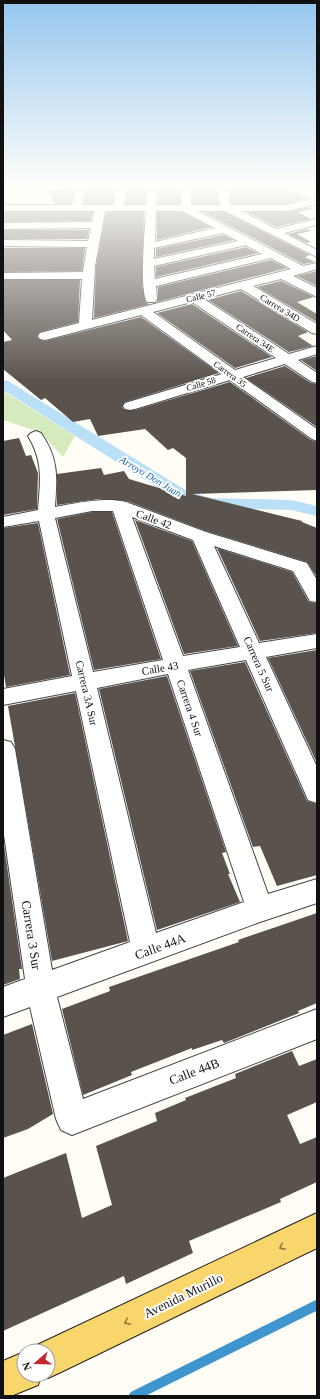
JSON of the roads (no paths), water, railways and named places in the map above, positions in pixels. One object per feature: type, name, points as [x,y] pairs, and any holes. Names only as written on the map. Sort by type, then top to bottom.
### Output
[{"type":"main road","name":"Avenida Murillo","points":[[56,1355],[317,1230]]},
{"type":"main road","points":[[3,1380],[16,1374]]},
{"type":"street","points":[[85,326],[85,299],[92,250]]},
{"type":"street","points":[[148,310],[150,250]]},
{"type":"street","points":[[148,264],[210,250]]},
{"type":"street","points":[[263,250],[301,270]]},
{"type":"street","points":[[149,284],[272,255]]},
{"type":"street","name":"Calle 57","points":[[44,336],[317,266]]},
{"type":"street","points":[[3,276],[88,275]]},
{"type":"street","points":[[283,275],[317,293]]},
{"type":"street","name":"Carrera 34D","points":[[243,285],[317,330]]},
{"type":"street","name":"Carrera 34E","points":[[194,298],[317,378]]},
{"type":"street","name":"Carrera 35","points":[[148,310],[232,375],[317,436]]},
{"type":"street","name":"Calle 58","points":[[130,406],[317,350]]},
{"type":"street","name":"Carrera 3A Sur","points":[[36,436],[43,446],[49,470],[46,515],[146,950]]},
{"type":"street","name":"Calle 42","points":[[3,522],[92,506],[120,506],[200,536],[300,567],[317,596]]},
{"type":"street","name":"Carrera 4 Sur","points":[[120,506],[260,909]]},
{"type":"street","name":"Carrera 5 Sur","points":[[200,536],[317,793]]},
{"type":"street","name":"Calle 43","points":[[3,697],[175,665],[317,641]]},
{"type":"street","name":"Carrera 3 Sur","points":[[3,750],[41,989],[72,1119]]},
{"type":"street","name":"Calle 44A","points":[[3,1002],[260,909],[317,891]]},
{"type":"street","name":"Calle 44B","points":[[72,1119],[317,1024]]},
{"type":"waterway","name":"Arroyo Don Juan","points":[[3,384],[181,495],[211,503],[291,505],[317,511]]},
{"type":"waterway","points":[[134,1396],[317,1305]]}]
